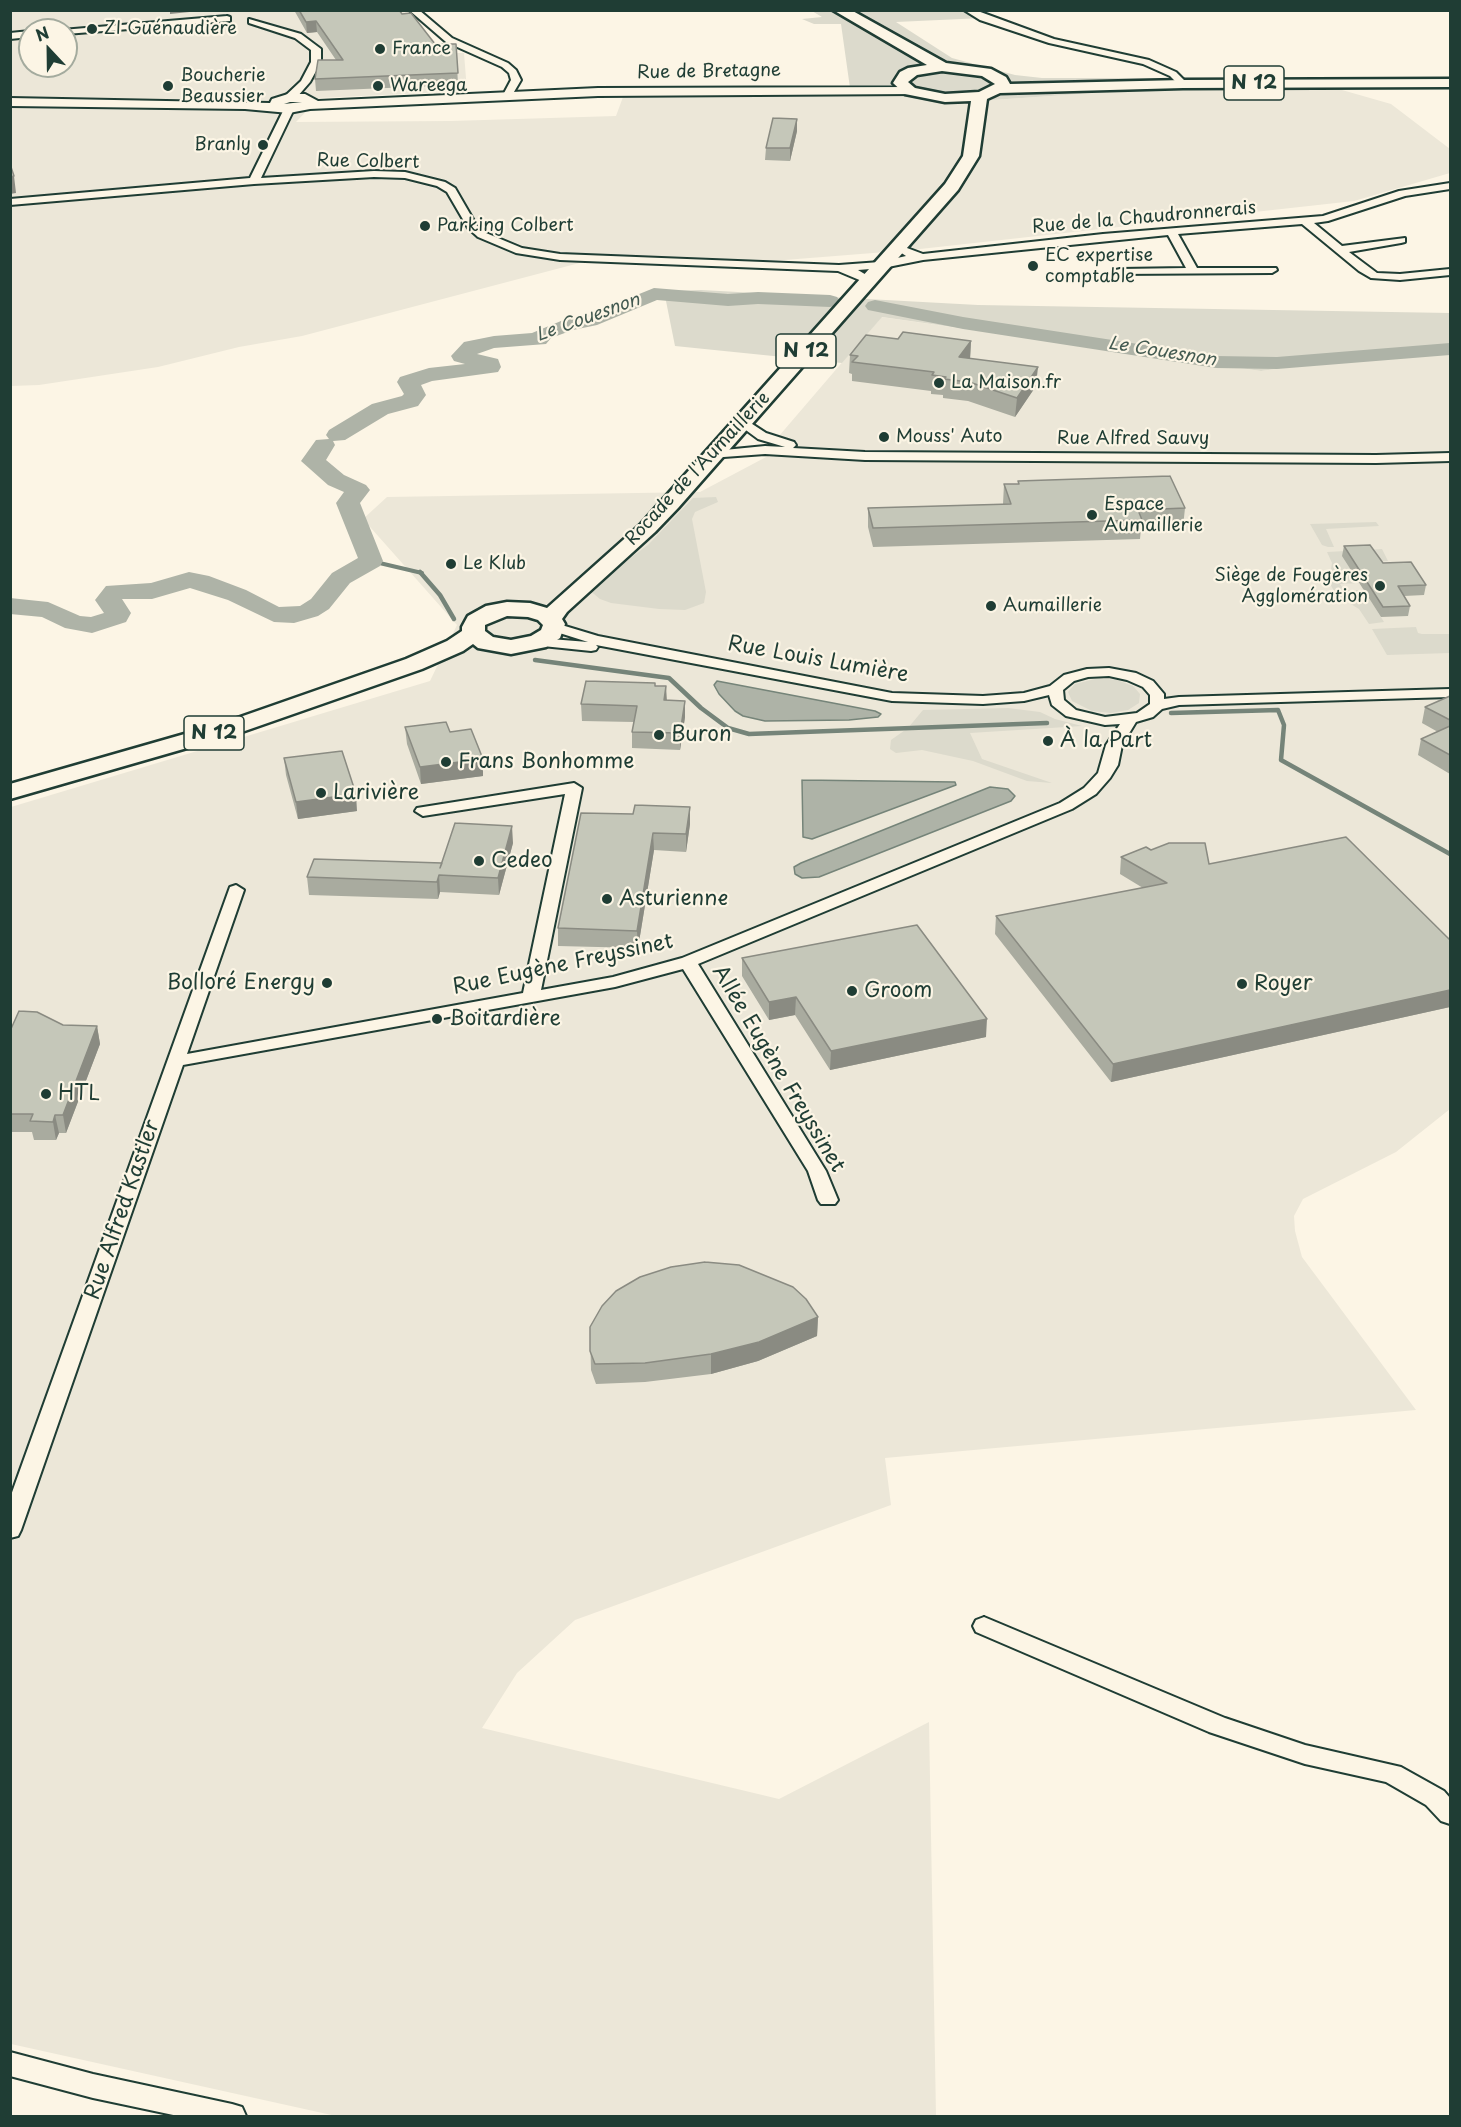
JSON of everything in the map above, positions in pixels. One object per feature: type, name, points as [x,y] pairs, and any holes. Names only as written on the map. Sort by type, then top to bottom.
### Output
[{"type":"main road","points":[[840,10],[891,41],[942,67]]},
{"type":"main road","points":[[891,41],[912,64],[914,71]]},
{"type":"main road","points":[[945,98],[982,96],[1000,85],[996,75],[974,69],[942,67],[914,71],[900,79],[905,87],[960,104],[976,122]]},
{"type":"main road","name":"N 12","points":[[1000,85],[1450,83]]},
{"type":"main road","name":"Rue de Bretagne","points":[[509,93],[905,87]]},
{"type":"main road","points":[[10,102],[284,103],[509,93]]},
{"type":"main road","points":[[308,101],[375,101],[509,93]]},
{"type":"main road","name":"Rocade de l'Aumaillerie","points":[[538,642],[547,638],[559,607],[648,528],[899,248],[964,170],[971,156],[979,98],[982,96]]},
{"type":"main road","points":[[375,101],[396,97]]},
{"type":"main road","name":"Rocade de l'Aumaillerie","points":[[520,609],[550,596],[610,560]]},
{"type":"main road","points":[[538,642],[511,646],[486,643],[474,633],[473,627],[484,616],[494,611],[520,609],[538,612],[553,623]]},
{"type":"main road","name":"N 12","points":[[10,792],[231,728],[414,664],[455,646],[474,633]]},
{"type":"main road","name":"N 12","points":[[414,664],[497,645]]},
{"type":"street","points":[[413,10],[449,40],[505,65],[513,72],[516,80],[509,93]]},
{"type":"street","points":[[968,10],[983,18],[1052,41],[1146,62],[1173,74],[1183,84]]},
{"type":"street","points":[[78,30],[242,17],[298,36],[313,45],[318,53],[316,62],[306,82],[284,103],[254,180]]},
{"type":"street","points":[[306,82],[308,101]]},
{"type":"street","name":"Rue Colbert","points":[[10,202],[254,180],[374,174],[405,175],[431,180],[451,190],[474,228],[482,235],[505,247],[542,255],[839,268],[884,264]]},
{"type":"street","name":"Rue de la Chaudronnerais","points":[[884,264],[923,257],[1171,231],[1305,222],[1341,215],[1402,193],[1450,186]]},
{"type":"street","points":[[1305,222],[1375,276],[1400,277],[1450,272]]},
{"type":"street","points":[[1171,231],[1193,270]]},
{"type":"street","points":[[1339,250],[1401,240]]},
{"type":"street","name":"Rue de la Chaudronnerais","points":[[899,248],[923,257]]},
{"type":"street","name":"Rue Colbert","points":[[839,268],[869,280]]},
{"type":"street","points":[[1120,272],[1272,270]]},
{"type":"street","name":"Rue Alfred Sauvy","points":[[744,422],[762,436],[814,453]]},
{"type":"street","name":"Rue Alfred Sauvy","points":[[714,455],[765,450],[877,456],[1376,459],[1450,457]]},
{"type":"street","name":"Rue Louis Lumière","points":[[553,623],[594,640],[892,697],[983,700],[1063,708],[1092,720]]},
{"type":"street","name":"Rue Louis Lumière","points":[[538,642],[646,651]]},
{"type":"street","name":"Rue Louis Lumière","points":[[983,700],[1024,697],[1055,689],[1069,678],[1098,672],[1131,676],[1154,688]]},
{"type":"street","points":[[1154,688],[1244,699]]},
{"type":"street","points":[[1154,688],[1157,694],[1157,705]]},
{"type":"street","points":[[1055,689],[1057,702],[1063,708]]},
{"type":"street","points":[[1092,720],[1130,720],[1148,714],[1157,705],[1179,701],[1450,693]]},
{"type":"street","points":[[1092,720],[1108,734],[1114,745]]},
{"type":"street","name":"Rue Eugène Freyssinet","points":[[176,1061],[615,982],[688,962],[1066,806],[1090,791],[1105,775],[1110,765],[1114,745],[1125,724],[1130,720]]},
{"type":"street","points":[[423,811],[574,788],[531,997]]},
{"type":"street","name":"Rue Alfred Kastler","points":[[10,1530],[236,890]]},
{"type":"street","name":"Allée Eugène Freyssinet","points":[[688,962],[817,1171],[828,1200]]},
{"type":"street","points":[[984,1626],[1217,1725],[1305,1754],[1392,1774],[1435,1798],[1450,1814]]},
{"type":"street","points":[[10,2064],[93,2086],[232,2116]]},
{"type":"shaded area","points":[[11,11],[407,11],[445,53],[464,53],[467,91],[319,98],[296,122],[451,121],[616,116],[623,97],[907,94],[949,103],[1167,88],[1335,88],[1391,104],[1450,149],[1450,173],[1354,201],[911,250],[772,261],[606,256],[302,336],[239,347],[158,367],[39,385],[11,386]]},
{"type":"shaded area","points":[[812,11],[963,11],[983,18],[896,22],[952,58],[1015,75],[1042,78],[1184,78],[1167,88],[949,103],[907,94],[851,95],[841,24],[814,24],[802,19],[822,17]]},
{"type":"shaded area","points":[[701,290],[978,305],[1450,313],[1450,345],[1261,371],[882,317],[842,363],[675,346],[664,291]]},
{"type":"shaded area","points":[[881,317],[1261,371],[1450,345],[1450,1109],[1396,1152],[1303,1199],[1294,1216],[1295,1231],[1302,1257],[1416,1410],[885,1458],[891,1505],[575,1620],[517,1673],[482,1728],[779,1799],[929,1722],[936,2116],[336,2116],[11,2044],[11,807],[430,681],[457,625],[363,519],[387,497],[700,492],[768,456],[779,436]]},
{"type":"shaded area","points":[[716,497],[718,502],[695,512],[692,519],[706,592],[704,603],[685,610],[659,609],[611,603],[600,599],[588,589],[648,545],[693,498]]},
{"type":"shaded area","points":[[1376,522],[1379,526],[1326,529],[1334,547],[1322,545],[1310,524]]},
{"type":"shaded area","points":[[1382,549],[1388,561],[1373,562],[1343,556],[1360,583],[1340,584],[1344,590],[1364,590],[1384,622],[1369,624],[1359,609],[1334,591],[1329,582],[1332,563],[1327,552]]},
{"type":"shaded area","points":[[1416,627],[1418,633],[1422,634],[1449,634],[1450,653],[1387,655],[1372,629]]},
{"type":"shaded area","points":[[1099,678],[1117,680],[1133,686],[1140,694],[1139,703],[1128,710],[1111,713],[1092,711],[1072,701],[1068,692],[1075,684]]},
{"type":"shaded area","points":[[717,681],[881,714],[878,717],[849,720],[765,721],[743,716],[735,711],[719,694],[714,685]]},
{"type":"shaded area","points":[[1008,708],[1040,712],[1055,719],[1082,726],[970,733],[982,759],[1052,783],[1027,781],[973,761],[922,750],[896,753],[890,749],[891,740],[908,728],[923,710]]},
{"type":"shaded area","points":[[802,780],[955,782],[956,785],[812,839],[803,837]]},
{"type":"shaded area","points":[[990,787],[1008,789],[1015,796],[1011,801],[819,877],[802,878],[795,874],[794,867],[801,863]]},
{"type":"building","name":"France","points":[[299,10],[399,10],[402,14],[411,13],[435,44],[456,44],[458,73],[315,79],[318,60],[343,60],[316,21],[306,22]]},
{"type":"building","points":[[773,118],[797,119],[790,148],[766,148]]},
{"type":"building","points":[[10,164],[14,176],[10,177]]},
{"type":"building","points":[[903,332],[971,341],[959,357],[1038,367],[1017,398],[969,382],[944,379],[946,377],[932,375],[934,372],[852,362],[858,356],[850,355],[866,335],[898,339]]},
{"type":"building","points":[[1170,476],[1185,508],[1138,510],[1142,520],[873,528],[868,508],[1011,504],[1004,484],[1019,484],[1018,481]]},
{"type":"building","points":[[1370,545],[1383,563],[1411,562],[1426,585],[1398,586],[1410,606],[1383,607],[1344,546]]},
{"type":"building","points":[[586,681],[655,683],[655,686],[666,686],[664,700],[685,701],[680,733],[632,732],[637,706],[581,704]]},
{"type":"building","points":[[1450,696],[1450,720],[1425,707]]},
{"type":"building","points":[[446,722],[450,732],[471,729],[483,759],[420,767],[405,727]]},
{"type":"building","points":[[1450,726],[1450,755],[1421,739]]},
{"type":"building","points":[[342,751],[356,794],[296,802],[284,758]]},
{"type":"building","name":"Asturienne","points":[[635,805],[690,807],[686,834],[653,833],[637,931],[558,928],[581,813],[633,814]]},
{"type":"building","points":[[455,823],[512,826],[498,878],[439,875],[437,882],[307,877],[314,859],[442,863]]},
{"type":"building","name":"Royer","points":[[1346,837],[1450,940],[1450,990],[1113,1064],[996,916],[1167,883],[1121,857],[1146,847],[1151,850],[1169,843],[1205,843],[1209,864]]},
{"type":"building","name":"Groom","points":[[917,925],[987,1019],[831,1051],[796,997],[769,1002],[742,958]]},
{"type":"building","name":"HTL","points":[[19,1011],[37,1012],[63,1025],[97,1026],[63,1115],[55,1115],[53,1122],[30,1121],[33,1114],[10,1114],[10,1031]]},
{"type":"building","points":[[705,1262],[739,1265],[793,1287],[806,1299],[818,1317],[759,1342],[711,1354],[645,1363],[595,1364],[590,1351],[590,1327],[602,1306],[616,1291],[640,1277],[671,1267]]},
{"type":"waterway","name":"Le Couesnon","points":[[337,435],[380,409],[410,401],[415,395],[408,382],[429,375],[490,367],[490,364],[462,356],[472,347],[494,342],[538,339],[544,334],[568,325],[590,321],[654,294],[728,300],[758,298],[830,301]]},
{"type":"waterway","name":"Le Couesnon","points":[[875,306],[963,323],[1216,362],[1277,363],[1450,349]]},
{"type":"waterway","name":"Le Couesnon","points":[[10,606],[48,610],[74,623],[92,625],[117,617],[118,613],[108,600],[115,591],[152,591],[189,580],[200,581],[237,595],[274,614],[294,615],[309,611],[320,604],[341,578],[371,561],[348,503],[358,490],[336,480],[313,461],[324,445]]},
{"type":"waterway","points":[[371,561],[421,573]]},
{"type":"waterway","points":[[421,573],[440,595],[454,619]]},
{"type":"waterway","points":[[535,660],[669,678],[701,708],[728,728],[749,734],[1047,723]]},
{"type":"waterway","points":[[1171,713],[1278,710],[1284,725],[1281,760],[1450,854]]},
{"type":"place","name":"ZI Guénaudière","points":[[92,29]]},
{"type":"place","name":"France","points":[[380,49]]},
{"type":"place","name":"Boucherie Beaussier","points":[[168,86]]},
{"type":"place","name":"Wareega","points":[[378,86]]},
{"type":"place","name":"Branly","points":[[263,145]]},
{"type":"place","name":"Parking Colbert","points":[[425,226]]},
{"type":"place","name":"EC expertise comptable","points":[[1033,266]]},
{"type":"place","name":"La Maison.fr","points":[[939,383]]},
{"type":"place","name":"Mouss' Auto","points":[[884,437]]},
{"type":"place","name":"Espace Aumaillerie","points":[[1092,515]]},
{"type":"place","name":"Le Klub","points":[[451,564]]},
{"type":"place","name":"Siège de Fougères Agglomération","points":[[1380,586]]},
{"type":"place","name":"Aumaillerie","points":[[991,606]]},
{"type":"place","name":"Buron","points":[[659,735]]},
{"type":"place","name":"À la Part","points":[[1048,741]]},
{"type":"place","name":"Frans Bonhomme","points":[[446,762]]},
{"type":"place","name":"Larivière","points":[[321,793]]},
{"type":"place","name":"Cedeo","points":[[479,861]]},
{"type":"place","name":"Asturienne","points":[[607,899]]},
{"type":"place","name":"Bolloré Energy","points":[[327,983]]},
{"type":"place","name":"Royer","points":[[1242,984]]},
{"type":"place","name":"Groom","points":[[852,991]]},
{"type":"place","name":"Boitardière","points":[[437,1019]]},
{"type":"place","name":"HTL","points":[[46,1094]]}]
